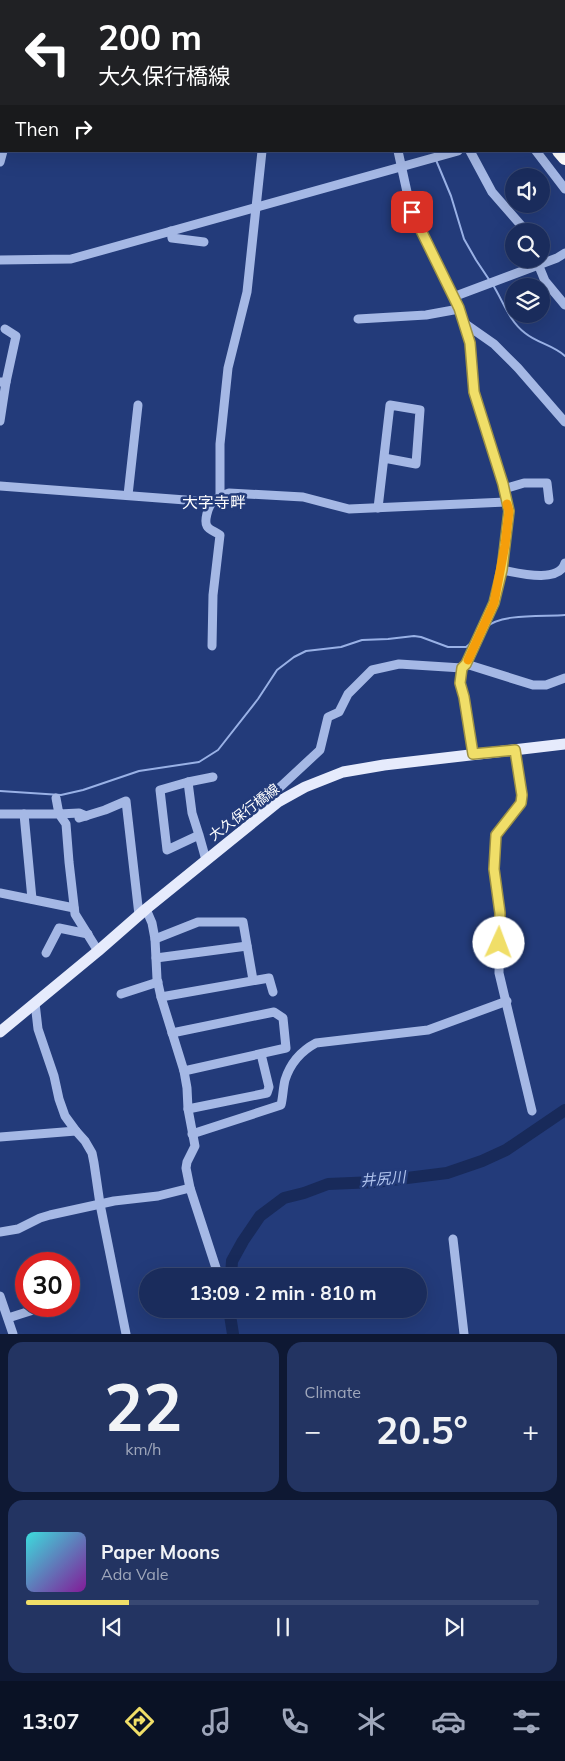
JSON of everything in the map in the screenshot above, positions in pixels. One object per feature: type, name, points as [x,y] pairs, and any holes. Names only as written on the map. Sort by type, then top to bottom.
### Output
[{"type":"main road","name":"大久保行橋線","points":[[0,1032],[262,814],[278,802],[306,787],[344,772],[384,764],[565,744]]},
{"type":"street","points":[[220,497],[220,444],[228,368],[246,292],[262,152]]},
{"type":"street","points":[[398,152],[408,201],[416,222],[464,323],[470,343],[474,392],[509,511],[502,570],[494,603],[464,666],[460,683],[473,754]]},
{"type":"street","points":[[0,260],[71,259],[455,152]]},
{"type":"street","points":[[471,152],[492,192],[519,223]]},
{"type":"street","points":[[537,152],[565,189]]},
{"type":"street","points":[[171,231],[172,238],[204,242]]},
{"type":"street","points":[[550,259],[565,253]]},
{"type":"street","points":[[453,297],[523,268]]},
{"type":"street","points":[[540,268],[545,281],[565,305]]},
{"type":"street","points":[[358,319],[426,315],[459,309]]},
{"type":"street","points":[[464,323],[494,344],[518,368],[565,422]]},
{"type":"street","points":[[0,420],[3,382],[16,336],[5,329]]},
{"type":"street","points":[[128,495],[138,405]]},
{"type":"street","points":[[378,508],[390,405],[420,410],[416,464],[384,458]]},
{"type":"street","points":[[504,489],[524,483],[547,483],[549,500]]},
{"type":"street","points":[[0,486],[212,502],[229,493],[303,497],[349,509],[506,502]]},
{"type":"street","points":[[212,502],[206,525],[220,535],[213,596],[212,646]]},
{"type":"street","points":[[502,570],[540,576],[553,575],[564,566],[565,562]]},
{"type":"street","points":[[262,814],[263,803],[320,750],[328,717],[339,712],[348,694],[372,670],[399,664],[464,666],[533,685],[546,685],[565,678]]},
{"type":"street","points":[[515,750],[522,795],[521,803],[496,835],[494,869],[500,913],[499,973],[532,1111]]},
{"type":"street","points":[[199,835],[167,850],[160,790],[213,777]]},
{"type":"street","points":[[188,782],[192,813],[206,860]]},
{"type":"street","points":[[56,798],[59,814],[66,824],[75,914],[98,952]]},
{"type":"street","points":[[0,814],[79,814],[82,817],[126,801],[142,912],[152,923],[161,997],[184,1071],[188,1109],[195,1146],[186,1168],[190,1188],[216,1268]]},
{"type":"street","points":[[24,814],[32,899]]},
{"type":"street","points":[[0,892],[74,908]]},
{"type":"street","points":[[155,939],[198,922],[243,922],[253,980]]},
{"type":"street","points":[[46,952],[59,928],[88,934]]},
{"type":"street","points":[[156,958],[247,946]]},
{"type":"street","points":[[161,997],[269,978],[273,992]]},
{"type":"street","points":[[122,994],[158,982]]},
{"type":"street","points":[[192,1134],[281,1105],[285,1081],[295,1061],[307,1048],[316,1042],[428,1030],[506,1002]]},
{"type":"street","points":[[36,1003],[38,1030],[65,1116],[92,1153],[100,1204],[126,1334]]},
{"type":"street","points":[[172,1033],[274,1012],[283,1018],[286,1048],[184,1071]]},
{"type":"street","points":[[188,1109],[267,1093],[269,1087],[261,1054]]},
{"type":"street","points":[[0,1137],[76,1131]]},
{"type":"street","points":[[0,1232],[18,1229],[50,1215],[100,1204],[158,1196],[190,1188]]},
{"type":"street","points":[[453,1239],[464,1334]]},
{"type":"street","points":[[0,1296],[12,1334]]},
{"type":"street","points":[[8,1318],[15,1316]]},
{"type":"waterway","points":[[436,160],[451,196],[464,239],[490,281]]},
{"type":"waterway","points":[[493,285],[510,317],[519,328],[565,356]]},
{"type":"waterway","points":[[487,627],[502,620],[524,616],[565,615]]},
{"type":"waterway","points":[[0,791],[61,795],[83,790],[139,771],[199,762],[218,750],[258,699],[277,670],[294,657],[306,651],[341,647],[362,640],[414,636],[448,647],[466,647],[471,643]]},
{"type":"waterway","name":"井尻川","points":[[232,1268],[232,1261],[260,1216],[284,1198],[328,1184],[375,1182],[447,1173],[482,1161],[506,1150],[565,1110]]},
{"type":"waterway","name":"井尻川","points":[[230,1318],[233,1334]]},
{"type":"slow traffic","points":[[468,660],[494,603],[502,570],[509,511],[507,504]]},
{"type":"district","name":"大字寺畔","points":[[214,502]]},
{"type":"route","points":[[412,212],[459,308],[464,323],[470,343],[474,392],[503,484],[509,511],[502,570],[494,603],[466,664],[462,668],[460,683],[473,754],[515,750],[518,761],[522,795],[521,803],[501,826],[496,835],[494,869],[500,913],[499,943]]}]
